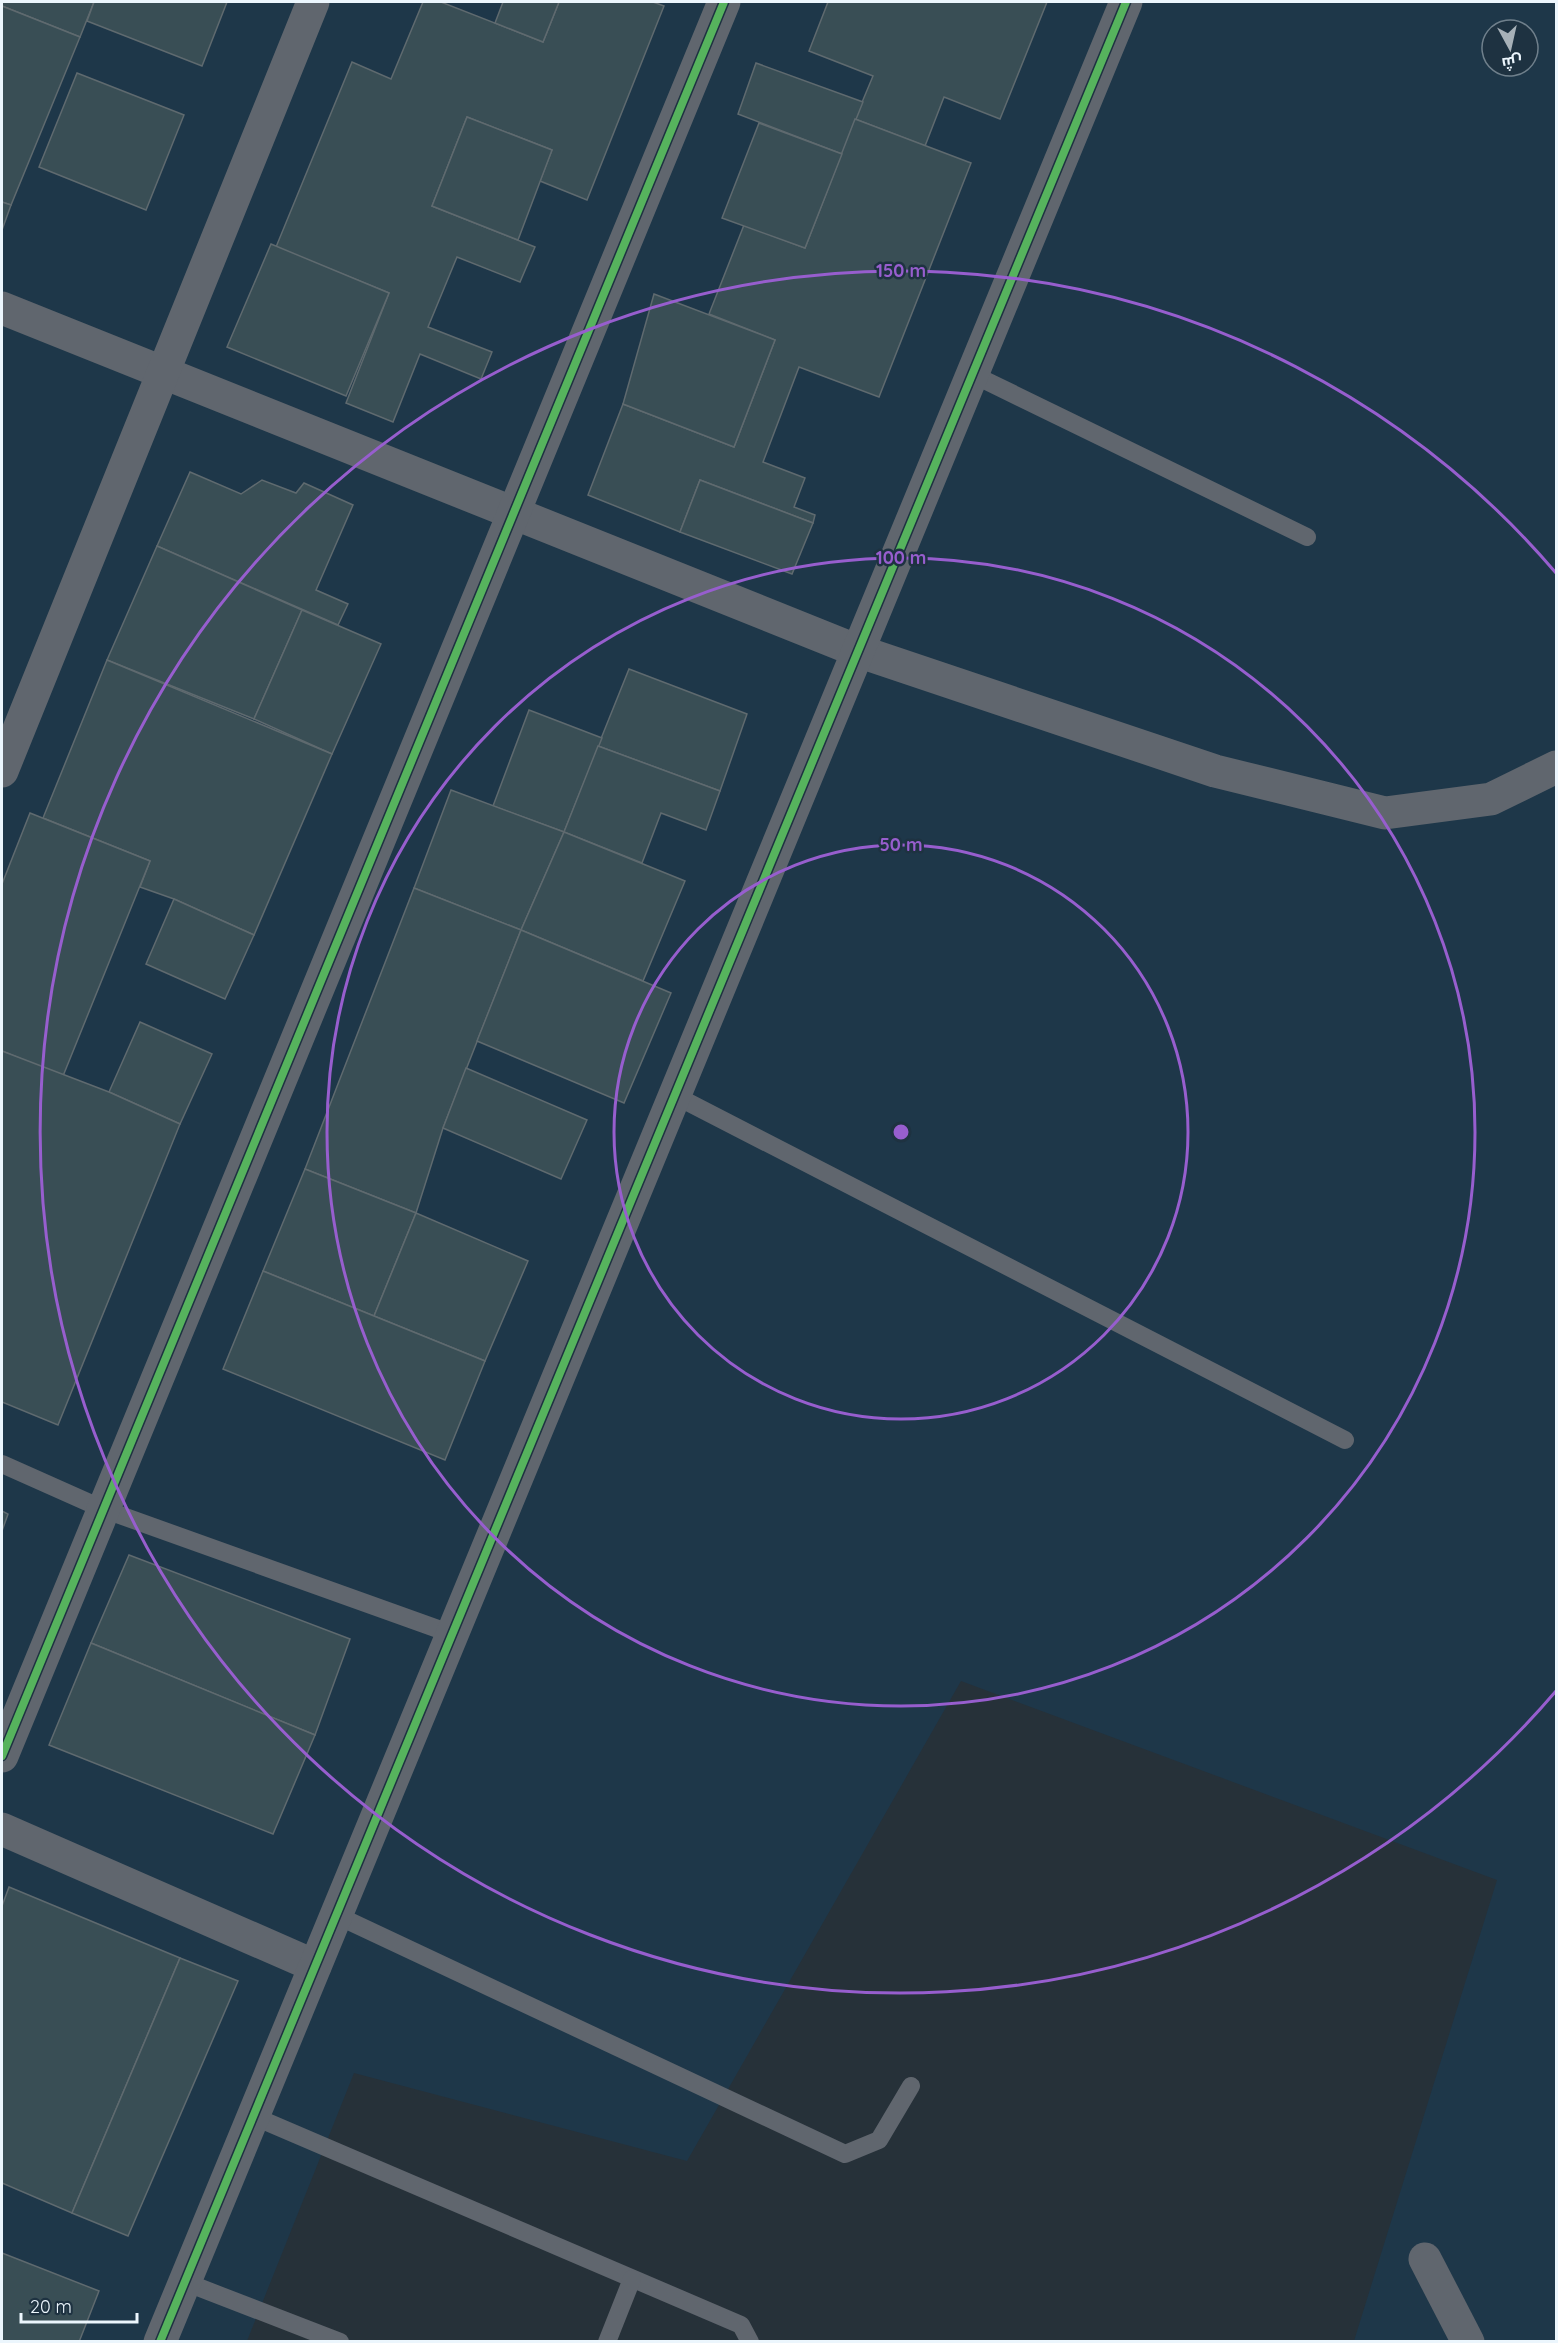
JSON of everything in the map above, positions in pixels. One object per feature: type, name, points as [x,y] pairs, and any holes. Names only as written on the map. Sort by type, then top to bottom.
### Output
[{"type":"street","points":[[2,771],[313,2]]},
{"type":"street","points":[[2,1756],[724,2]]},
{"type":"street","points":[[160,2342],[1126,2]]},
{"type":"street","points":[[2,308],[858,651],[1215,771],[1385,813],[1491,798],[1557,767]]},
{"type":"street","points":[[2,1829],[315,1966]]},
{"type":"street","points":[[1425,2259],[1468,2342]]},
{"type":"lane","points":[[972,374],[1307,537]]},
{"type":"lane","points":[[674,1095],[1344,1440]]},
{"type":"lane","points":[[2,1464],[103,1509],[452,1634]]},
{"type":"lane","points":[[336,1915],[845,2154],[879,2140],[911,2086]]},
{"type":"lane","points":[[253,2116],[741,2325],[750,2342]]},
{"type":"lane","points":[[607,2342],[632,2279]]},
{"type":"lane","points":[[185,2282],[340,2342]]},
{"type":"shaded area","points":[[2,2],[1556,2],[1556,2341],[1354,2341],[1497,1880],[961,1681],[687,2161],[354,2073],[247,2341],[2,2342]]},
{"type":"building","points":[[2,2],[94,2],[80,37],[2,6]]},
{"type":"building","points":[[94,2],[227,2],[202,66],[87,21]]},
{"type":"building","points":[[423,2],[441,2],[543,42],[559,2],[653,2],[664,6],[587,200],[540,181],[552,150],[467,117],[432,206],[535,247],[520,282],[457,257],[428,327],[492,352],[481,379],[420,354],[393,422],[346,403],[389,293],[276,247],[352,62],[391,79]]},
{"type":"building","points":[[503,2],[559,2],[543,42],[495,23]]},
{"type":"building","points":[[828,2],[1047,2],[1000,119],[944,97],[925,146],[855,119],[873,76],[809,51]]},
{"type":"building","points":[[2,6],[80,37],[11,205],[2,202]]},
{"type":"building","points":[[756,63],[863,102],[842,154],[738,114]]},
{"type":"building","points":[[77,73],[184,115],[146,210],[39,167]]},
{"type":"building","points":[[467,117],[552,150],[518,240],[432,206]]},
{"type":"building","points":[[855,119],[971,163],[879,397],[799,367],[763,462],[805,478],[794,507],[815,515],[813,523],[700,480],[680,532],[588,495],[623,404],[734,447],[775,340],[709,314],[744,225],[805,248]]},
{"type":"building","points":[[759,123],[842,154],[805,248],[722,218]]},
{"type":"building","points":[[2,202],[11,205],[2,230]]},
{"type":"building","points":[[271,244],[389,293],[346,396],[227,347]]},
{"type":"building","points":[[654,294],[775,340],[734,447],[623,404]]},
{"type":"building","points":[[190,472],[241,494],[262,480],[296,493],[304,483],[353,505],[316,590],[348,604],[338,625],[157,546]]},
{"type":"building","points":[[700,480],[813,523],[792,574],[680,532]]},
{"type":"building","points":[[157,546],[302,610],[254,719],[107,660]]},
{"type":"building","points":[[302,610],[381,644],[332,754],[254,719]]},
{"type":"building","points":[[107,660],[332,754],[254,935],[174,899],[140,887],[150,861],[43,818]]},
{"type":"building","points":[[629,669],[747,714],[720,791],[598,746]]},
{"type":"building","points":[[529,710],[602,738],[564,832],[493,806]]},
{"type":"building","points":[[598,746],[720,791],[706,830],[661,813],[642,863],[564,832]]},
{"type":"building","points":[[451,790],[564,832],[521,930],[414,888]]},
{"type":"building","points":[[30,813],[150,861],[63,1076],[2,1051],[2,884]]},
{"type":"building","points":[[564,832],[685,881],[643,981],[521,930]]},
{"type":"building","points":[[414,888],[521,930],[443,1128],[416,1213],[305,1169]]},
{"type":"building","points":[[174,899],[254,935],[225,999],[146,964]]},
{"type":"building","points":[[521,930],[671,993],[624,1103],[477,1041]]},
{"type":"building","points":[[140,1022],[212,1054],[180,1124],[109,1092]]},
{"type":"building","points":[[2,1051],[109,1092],[180,1124],[58,1425],[2,1402]]},
{"type":"building","points":[[466,1068],[587,1120],[561,1179],[443,1128]]},
{"type":"building","points":[[305,1169],[416,1213],[374,1316],[263,1271]]},
{"type":"building","points":[[416,1213],[528,1261],[485,1361],[374,1316]]},
{"type":"building","points":[[263,1271],[485,1361],[445,1460],[223,1369]]},
{"type":"building","points":[[2,1511],[8,1514],[2,1531]]},
{"type":"building","points":[[129,1555],[350,1639],[315,1735],[91,1643]]},
{"type":"building","points":[[91,1643],[315,1735],[273,1834],[49,1745]]},
{"type":"building","points":[[9,1887],[180,1958],[72,2213],[2,2183],[2,1906]]},
{"type":"building","points":[[180,1958],[238,1981],[128,2236],[72,2213]]},
{"type":"building","points":[[2,2253],[99,2291],[79,2342],[2,2342]]},
{"type":"cycle path","points":[[2,1756],[724,2]]},
{"type":"cycle path","points":[[160,2342],[1126,2]]}]
